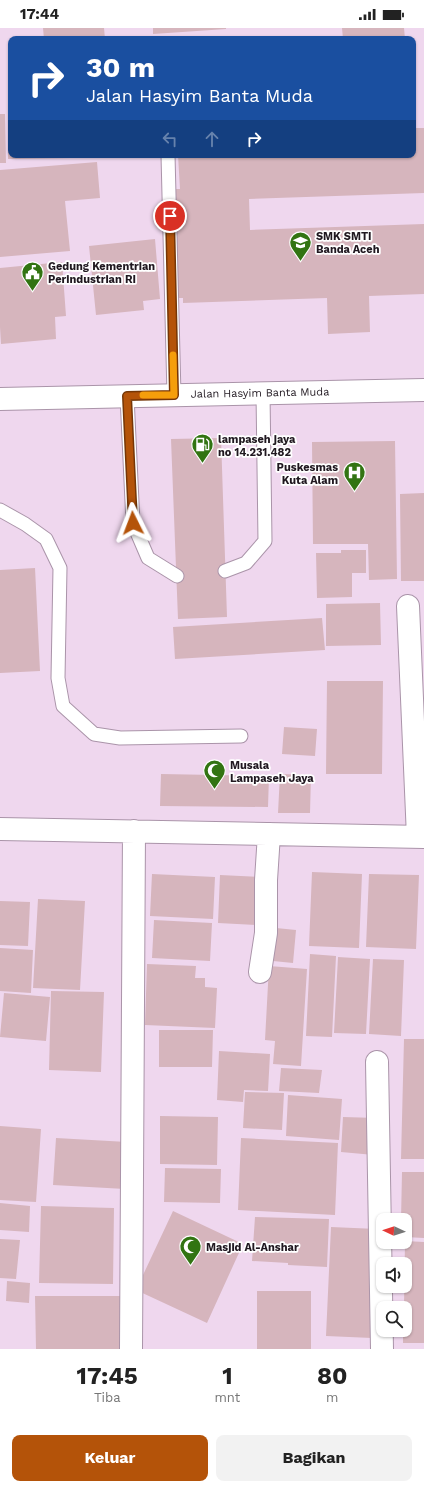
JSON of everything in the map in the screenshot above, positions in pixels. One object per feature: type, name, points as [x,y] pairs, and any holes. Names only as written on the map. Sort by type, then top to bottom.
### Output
[{"type":"street","name":"Jalan Hasyim Banta Muda","points":[[0,399],[424,390]]},
{"type":"street","points":[[0,829],[421,837],[408,606]]},
{"type":"street","points":[[131,1349],[134,831]]},
{"type":"street","points":[[260,972],[266,933],[266,880],[269,834]]},
{"type":"street","points":[[377,1062],[382,1349]]},
{"type":"lane","points":[[168,158],[174,395]]},
{"type":"lane","points":[[225,571],[246,563],[265,541],[263,393]]},
{"type":"lane","points":[[127,396],[133,523],[148,558],[177,576]]},
{"type":"lane","points":[[0,510],[25,524],[46,540],[60,568],[58,678],[63,706],[94,734],[120,738],[241,736]]},
{"type":"building","points":[[43,28],[104,28],[105,36],[44,36]]},
{"type":"building","points":[[153,28],[226,28],[226,29],[153,34]]},
{"type":"building","points":[[342,28],[404,28],[405,36],[343,36]]},
{"type":"building","points":[[0,114],[5,114],[6,163],[0,163]]},
{"type":"building","name":"SMK SMTI Banda Aceh","points":[[416,128],[424,128],[424,193],[249,199],[250,230],[424,224],[424,294],[369,296],[370,332],[328,334],[327,298],[183,303],[183,298],[176,298],[172,189],[180,189],[178,158],[416,158]]},
{"type":"building","points":[[8,158],[70,158],[8,159]]},
{"type":"building","points":[[97,162],[100,198],[65,201],[70,251],[0,257],[0,170]]},
{"type":"building","points":[[155,239],[160,299],[143,301],[144,310],[96,315],[89,246]]},
{"type":"building","name":"Gedung Kementrian Perindustrian RI","points":[[62,262],[66,316],[55,317],[56,339],[1,344],[0,268]]},
{"type":"building","points":[[221,438],[227,617],[178,619],[171,439]]},
{"type":"building","name":"Puskesmas Kuta Alam","points":[[395,441],[397,579],[369,580],[368,544],[313,544],[312,442]]},
{"type":"building","points":[[424,493],[424,581],[401,581],[400,494]]},
{"type":"building","points":[[341,550],[366,550],[366,573],[352,573],[352,597],[317,598],[316,553],[341,553]]},
{"type":"building","points":[[35,568],[40,671],[0,673],[0,570]]},
{"type":"building","points":[[380,603],[381,645],[326,646],[326,604]]},
{"type":"building","points":[[322,618],[325,650],[175,659],[173,627]]},
{"type":"building","points":[[327,681],[383,681],[382,774],[326,774]]},
{"type":"building","points":[[284,727],[317,729],[315,756],[282,754]]},
{"type":"building","name":"Musala Lampaseh Jaya","points":[[161,774],[269,776],[268,807],[160,806]]},
{"type":"building","points":[[280,774],[311,775],[310,813],[278,813]]},
{"type":"building","points":[[312,872],[362,874],[359,948],[309,946]]},
{"type":"building","points":[[152,874],[215,877],[213,919],[150,916]]},
{"type":"building","points":[[369,874],[419,875],[416,949],[366,947]]},
{"type":"building","points":[[220,875],[259,877],[257,925],[218,923]]},
{"type":"building","points":[[38,899],[85,901],[80,990],[33,988]]},
{"type":"building","points":[[0,901],[30,902],[28,946],[0,945]]},
{"type":"building","points":[[154,920],[212,923],[210,961],[152,958]]},
{"type":"building","points":[[276,928],[296,930],[293,963],[273,961]]},
{"type":"building","points":[[0,948],[33,950],[31,993],[0,991]]},
{"type":"building","points":[[310,954],[336,956],[332,1037],[306,1036]]},
{"type":"building","points":[[338,957],[370,959],[366,1034],[334,1033]]},
{"type":"building","points":[[373,959],[404,960],[401,1036],[369,1034]]},
{"type":"building","points":[[147,964],[196,966],[195,978],[205,978],[205,987],[217,988],[215,1028],[145,1025]]},
{"type":"building","points":[[269,966],[307,969],[301,1066],[273,1064],[275,1041],[265,1040]]},
{"type":"building","points":[[51,991],[104,992],[101,1072],[49,1070]]},
{"type":"building","points":[[4,993],[50,997],[46,1041],[0,1037]]},
{"type":"building","points":[[159,1030],[213,1030],[212,1067],[159,1067]]},
{"type":"building","points":[[404,1039],[424,1039],[424,1159],[401,1159]]},
{"type":"building","points":[[219,1051],[270,1054],[268,1091],[244,1090],[243,1102],[217,1100]]},
{"type":"building","points":[[281,1068],[322,1070],[319,1093],[279,1091]]},
{"type":"building","points":[[245,1092],[284,1093],[282,1130],[243,1128]]},
{"type":"building","points":[[288,1095],[342,1099],[339,1140],[286,1136]]},
{"type":"building","points":[[160,1116],[218,1117],[217,1165],[160,1164]]},
{"type":"building","points":[[343,1117],[377,1118],[374,1155],[341,1152]]},
{"type":"building","points":[[0,1126],[41,1129],[36,1202],[0,1200]]},
{"type":"building","points":[[56,1138],[127,1142],[125,1189],[53,1185]]},
{"type":"building","points":[[241,1138],[338,1143],[335,1215],[238,1210]]},
{"type":"building","points":[[165,1168],[221,1169],[220,1203],[164,1202]]},
{"type":"building","points":[[402,1172],[424,1172],[424,1238],[412,1237],[412,1213],[401,1213]]},
{"type":"building","points":[[0,1203],[30,1206],[29,1232],[0,1230]]},
{"type":"building","points":[[41,1206],[114,1208],[113,1284],[39,1283]]},
{"type":"building","name":"Masjid Al-Anshar","points":[[173,1211],[243,1244],[207,1323],[136,1290]]},
{"type":"building","points":[[255,1217],[329,1219],[327,1267],[252,1261]]},
{"type":"building","points":[[331,1227],[376,1229],[372,1338],[326,1336]]},
{"type":"building","points":[[0,1239],[20,1240],[16,1279],[0,1278]]},
{"type":"building","points":[[412,1241],[424,1242],[424,1343],[403,1343],[403,1337],[412,1337],[412,1301],[404,1301],[404,1293],[412,1293],[412,1257],[405,1257],[405,1249],[412,1249]]},
{"type":"building","points":[[7,1281],[30,1283],[29,1303],[6,1301]]},
{"type":"building","points":[[257,1291],[311,1291],[311,1349],[257,1349]]},
{"type":"building","points":[[35,1296],[128,1296],[128,1349],[36,1349]]},
{"type":"slow traffic","points":[[143,395],[174,395],[173,355]]},
{"type":"place","name":"SMK SMTI Banda Aceh","points":[[300,262]]},
{"type":"place","name":"Gedung Kementrian Perindustrian RI","points":[[32,292]]},
{"type":"place","name":"lampaseh jaya no 14.231.482","points":[[203,464]]},
{"type":"place","name":"Puskesmas Kuta Alam","points":[[354,492]]},
{"type":"place","name":"Musala Lampaseh Jaya","points":[[215,790]]},
{"type":"place","name":"Masjid Al-Anshar","points":[[190,1266]]},
{"type":"route","points":[[133,523],[127,396],[174,395],[170,216]]}]
